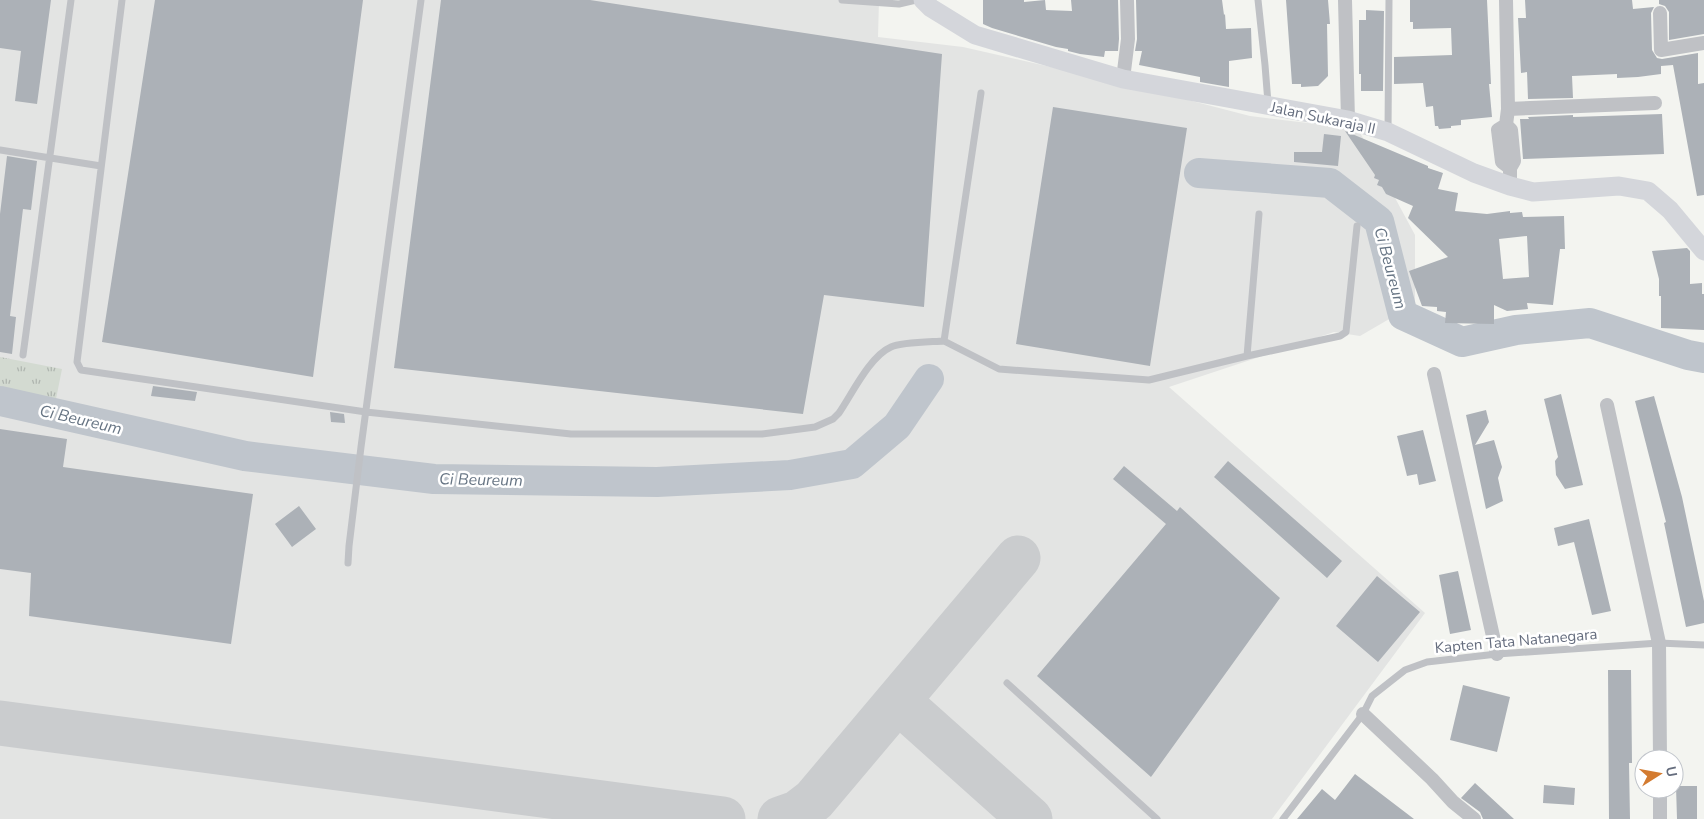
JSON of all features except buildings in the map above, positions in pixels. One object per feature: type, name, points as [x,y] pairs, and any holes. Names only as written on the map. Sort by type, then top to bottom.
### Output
[{"type":"main road","name":"Jalan Sukaraja II","points":[[923,0],[931,8],[975,35],[1123,79],[1348,120],[1388,132],[1474,173],[1510,177],[1533,192],[1619,186],[1648,191],[1670,210],[1704,251]]},
{"type":"street","points":[[1123,79],[1128,39],[1127,0]]},
{"type":"street","points":[[1346,0],[1348,120]]},
{"type":"street","points":[[1506,0],[1508,109],[1506,126],[1498,130],[1502,162],[1510,177]]},
{"type":"street","points":[[1660,13],[1661,50],[1704,43]]},
{"type":"street","points":[[1508,109],[1654,103]]},
{"type":"street","points":[[1434,374],[1497,654]]},
{"type":"street","points":[[1607,406],[1659,644],[1660,749]]},
{"type":"street","points":[[1363,714],[1432,779],[1453,802],[1474,819]]},
{"type":"street","points":[[1660,799],[1660,819]]},
{"type":"lane","points":[[24,355],[72,0]]},
{"type":"lane","points":[[122,0],[77,362],[81,370],[366,412],[571,434],[762,434],[815,427],[833,419],[881,352],[893,346],[944,341],[999,369],[1149,380],[1340,336],[1346,332],[1357,226]]},
{"type":"lane","points":[[348,563],[361,447],[421,0]]},
{"type":"lane","points":[[842,0],[899,4],[916,0]]},
{"type":"lane","points":[[1258,0],[1266,64],[1268,106]]},
{"type":"lane","points":[[1388,132],[1389,0]]},
{"type":"lane","points":[[944,341],[981,93]]},
{"type":"lane","points":[[0,150],[101,166]]},
{"type":"lane","points":[[1248,356],[1259,214]]},
{"type":"lane","name":"Kapten Tata Natanegara","points":[[1283,819],[1363,714],[1372,696],[1405,670],[1428,662],[1497,654],[1659,644],[1704,645]]},
{"type":"lane","points":[[1008,683],[1157,819]]},
{"type":"shaded area","points":[[0,0],[879,0],[878,37],[963,47],[1138,87],[1250,116],[1358,129],[1415,235],[1415,304],[1360,336],[1334,332],[1169,387],[1425,613],[1272,819],[0,819]]},
{"type":"green space","points":[[0,357],[62,369],[55,404],[105,414],[104,420],[0,405]]},
{"type":"waterway","name":"Ci Beureum","points":[[1199,173],[1330,183],[1379,221],[1403,315],[1462,342],[1516,330],[1590,323],[1688,355],[1704,358]]},
{"type":"waterway","name":"Ci Beureum","points":[[0,401],[245,456],[434,479],[657,482],[790,475],[852,464],[897,426],[929,379]]},
{"type":"taxiway","points":[[780,819],[797,813],[814,800],[1018,558]]},
{"type":"taxiway","points":[[898,701],[1030,819]]},
{"type":"taxiway","points":[[0,723],[723,819]]}]
